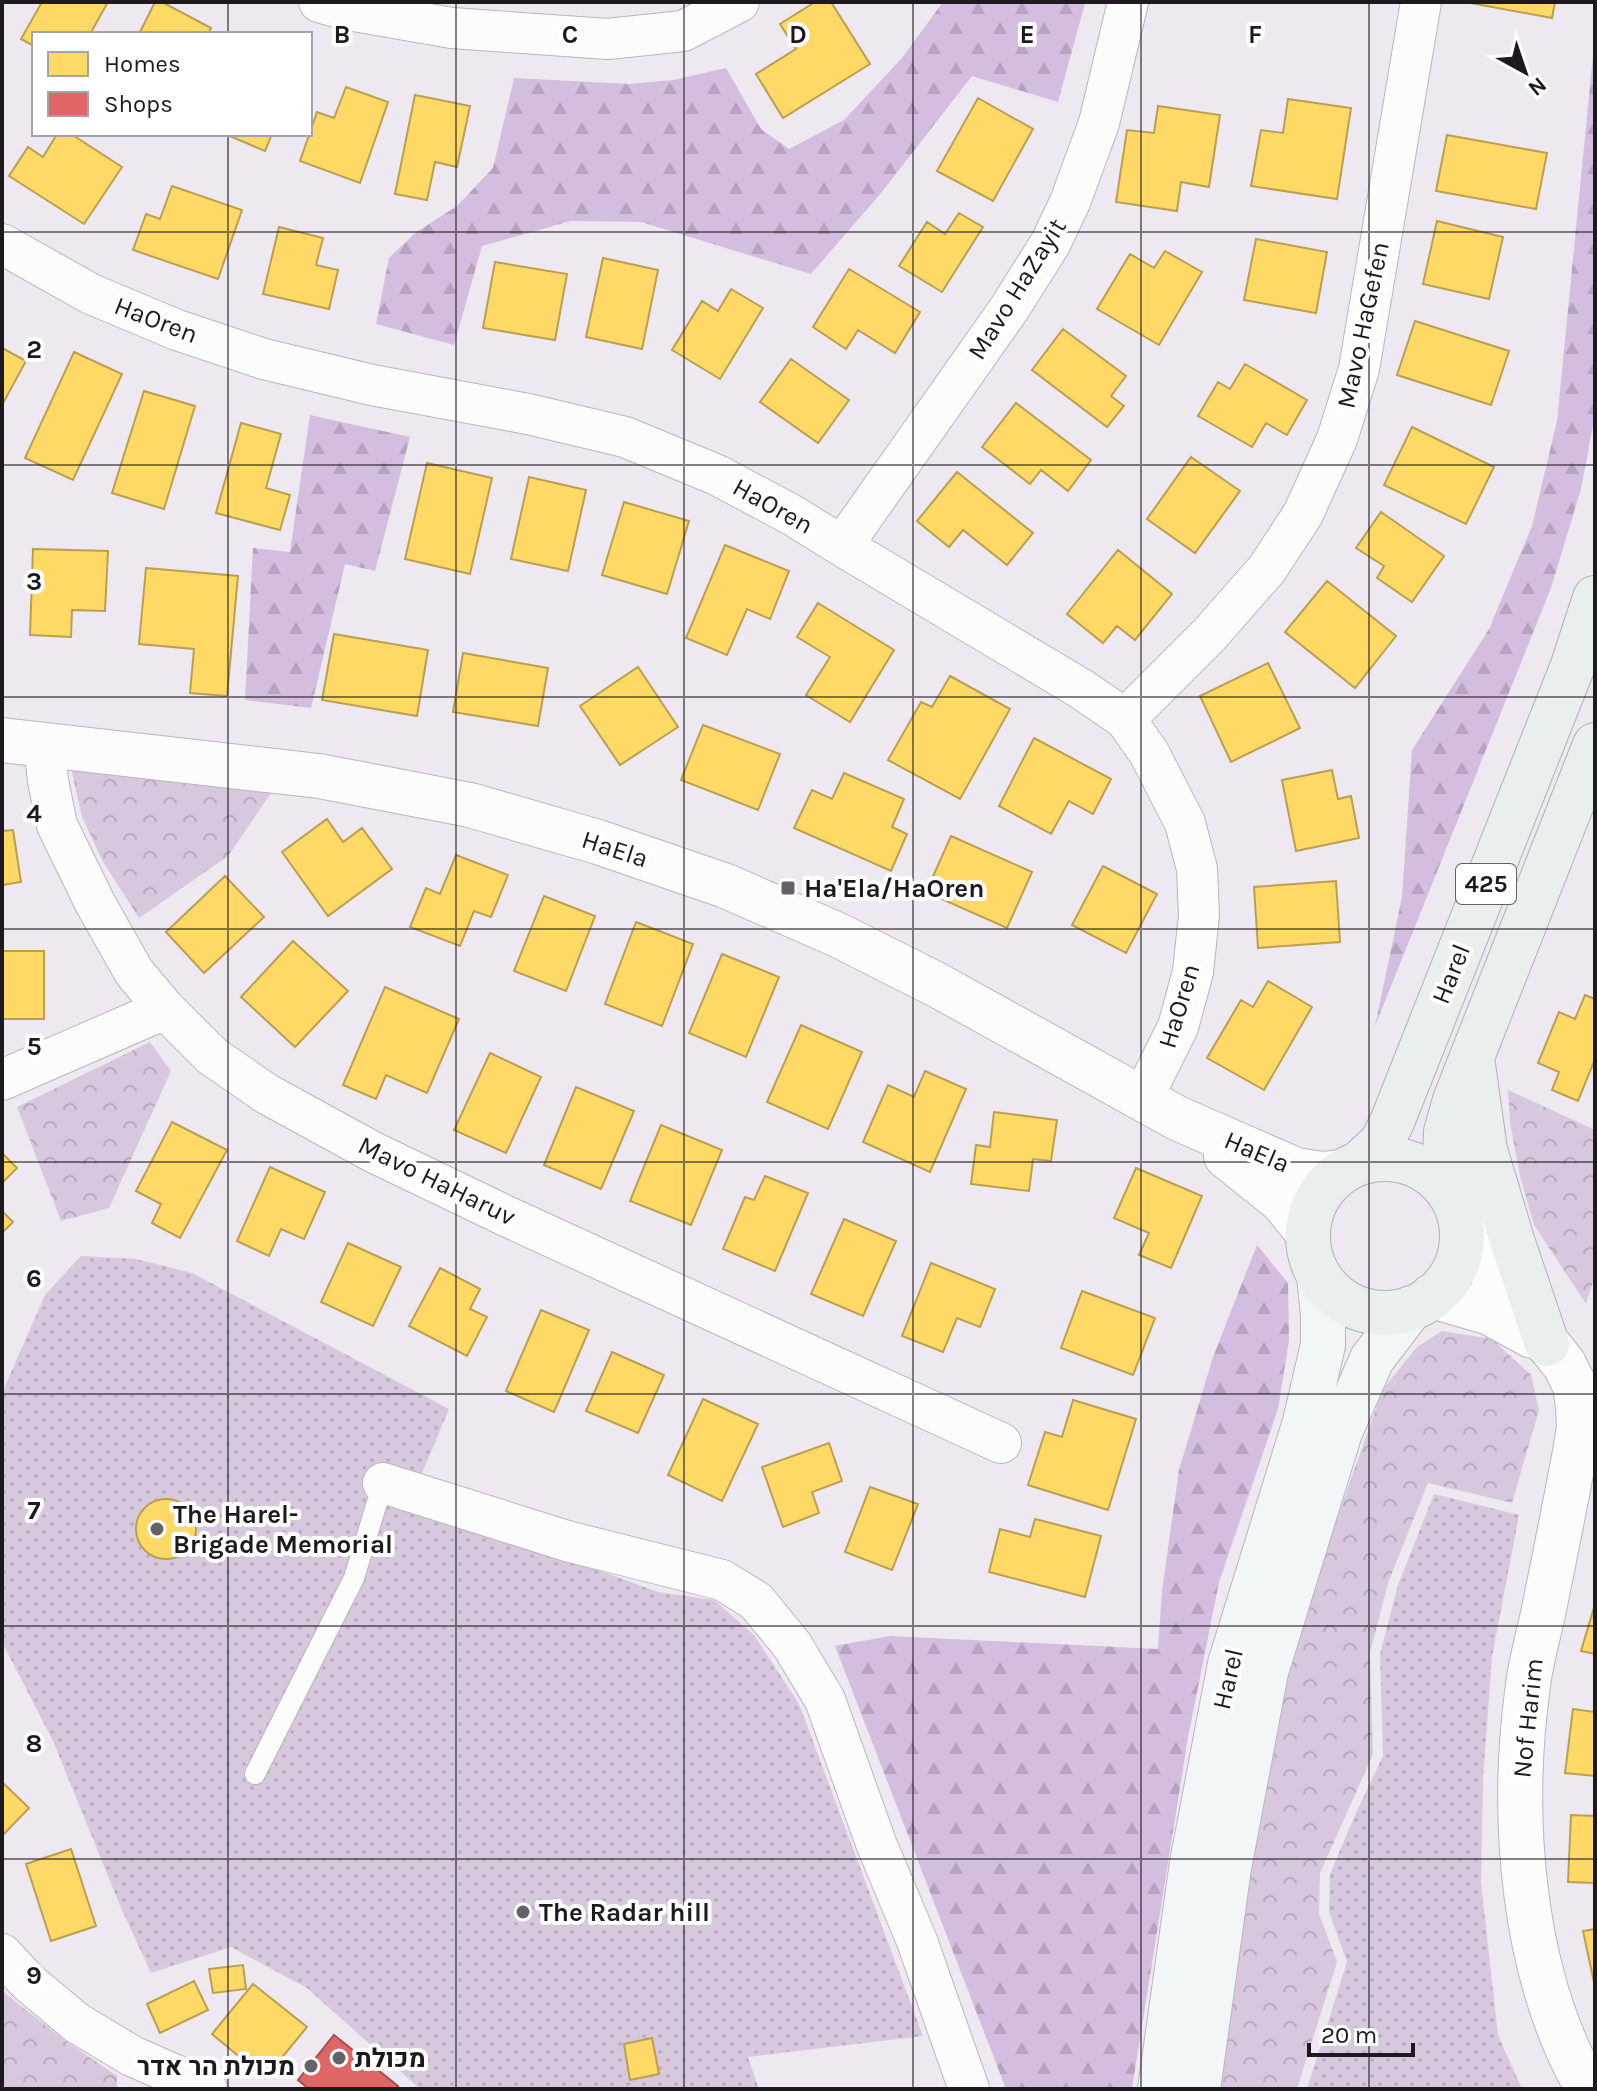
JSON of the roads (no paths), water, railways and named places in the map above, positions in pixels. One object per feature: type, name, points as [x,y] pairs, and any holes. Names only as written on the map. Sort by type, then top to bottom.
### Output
[{"type":"main road","name":"Harel","points":[[1351,1167],[1382,1142],[1392,1122],[1572,668],[1595,598]]},
{"type":"main road","name":"Harel","points":[[1460,1216],[1445,1163],[1446,1132],[1455,1100],[1595,745]]},
{"type":"main road","points":[[1472,1055],[1485,1150],[1549,1346]]},
{"type":"main road","points":[[1386,1158],[1408,1161],[1429,1171],[1445,1186],[1460,1216],[1461,1250],[1454,1271],[1440,1290],[1399,1312],[1376,1313],[1353,1307],[1334,1294],[1319,1276],[1310,1255],[1307,1232],[1312,1209],[1323,1189],[1351,1167],[1386,1158]]},
{"type":"main road","name":"Harel","points":[[1160,2089],[1192,1863],[1230,1664],[1305,1422],[1323,1345],[1319,1276]]},
{"type":"main road","name":"Harel","points":[[1198,2089],[1229,1868],[1266,1672],[1340,1432],[1372,1359],[1422,1302]]},
{"type":"street","points":[[319,2],[452,28],[608,39],[683,31],[739,2]]},
{"type":"street","name":"Mavo HaZayit","points":[[842,546],[1009,309],[1050,244],[1070,202],[1099,123],[1128,2]]},
{"type":"street","name":"Mavo HaGefen","points":[[1125,719],[1209,635],[1267,569],[1303,514],[1337,439],[1359,369],[1421,2]]},
{"type":"street","name":"HaOren","points":[[2,244],[91,294],[177,330],[264,359],[372,385],[528,414],[625,437],[717,475],[792,515],[1083,690],[1125,719],[1149,753],[1185,823],[1197,869],[1199,915],[1193,972],[1160,1108]]},
{"type":"street","name":"HaEla","points":[[23,742],[319,776],[470,805],[598,842],[726,886],[838,935],[939,986],[1160,1108],[1296,1170],[1322,1174],[1351,1167]]},
{"type":"street","name":"Mavo HaHaruv","points":[[23,742],[48,781],[57,825],[95,903],[134,972],[165,1009],[223,1064],[267,1094],[373,1152],[1001,1443]]},
{"type":"street","points":[[2,1080],[165,1009]]},
{"type":"street","name":"HaEla","points":[[1160,1108],[1282,1201],[1307,1232]]},
{"type":"street","name":"Nof Harim","points":[[1460,1216],[1478,1257],[1564,1364],[1585,1384],[1578,1406],[1579,1427],[1528,1684],[1520,1806],[1523,1865],[1539,1959],[1555,2018],[1574,2066],[1588,2089]]},
{"type":"street","name":"Nof Harim","points":[[1422,1302],[1490,1313],[1549,1346]]},
{"type":"street","points":[[383,1483],[567,1541],[722,1580],[756,1601],[792,1645],[825,1700],[876,1843],[917,1941],[969,2089]]},
{"type":"street","points":[[2,1954],[28,1982],[77,2023],[132,2056],[200,2088]]},
{"type":"lane","points":[[255,1774],[354,1578],[383,1483]]},
{"type":"place","name":"Ha'Ela/HaOren","points":[[788,888]]},
{"type":"place","name":"The Harel- Brigade Memorial","points":[[157,1529]]},
{"type":"place","name":"The Radar hill","points":[[523,1912]]},
{"type":"place","name":"מכולת","points":[[339,2058]]},
{"type":"place","name":"מכולת הר אדר","points":[[311,2066]]}]
